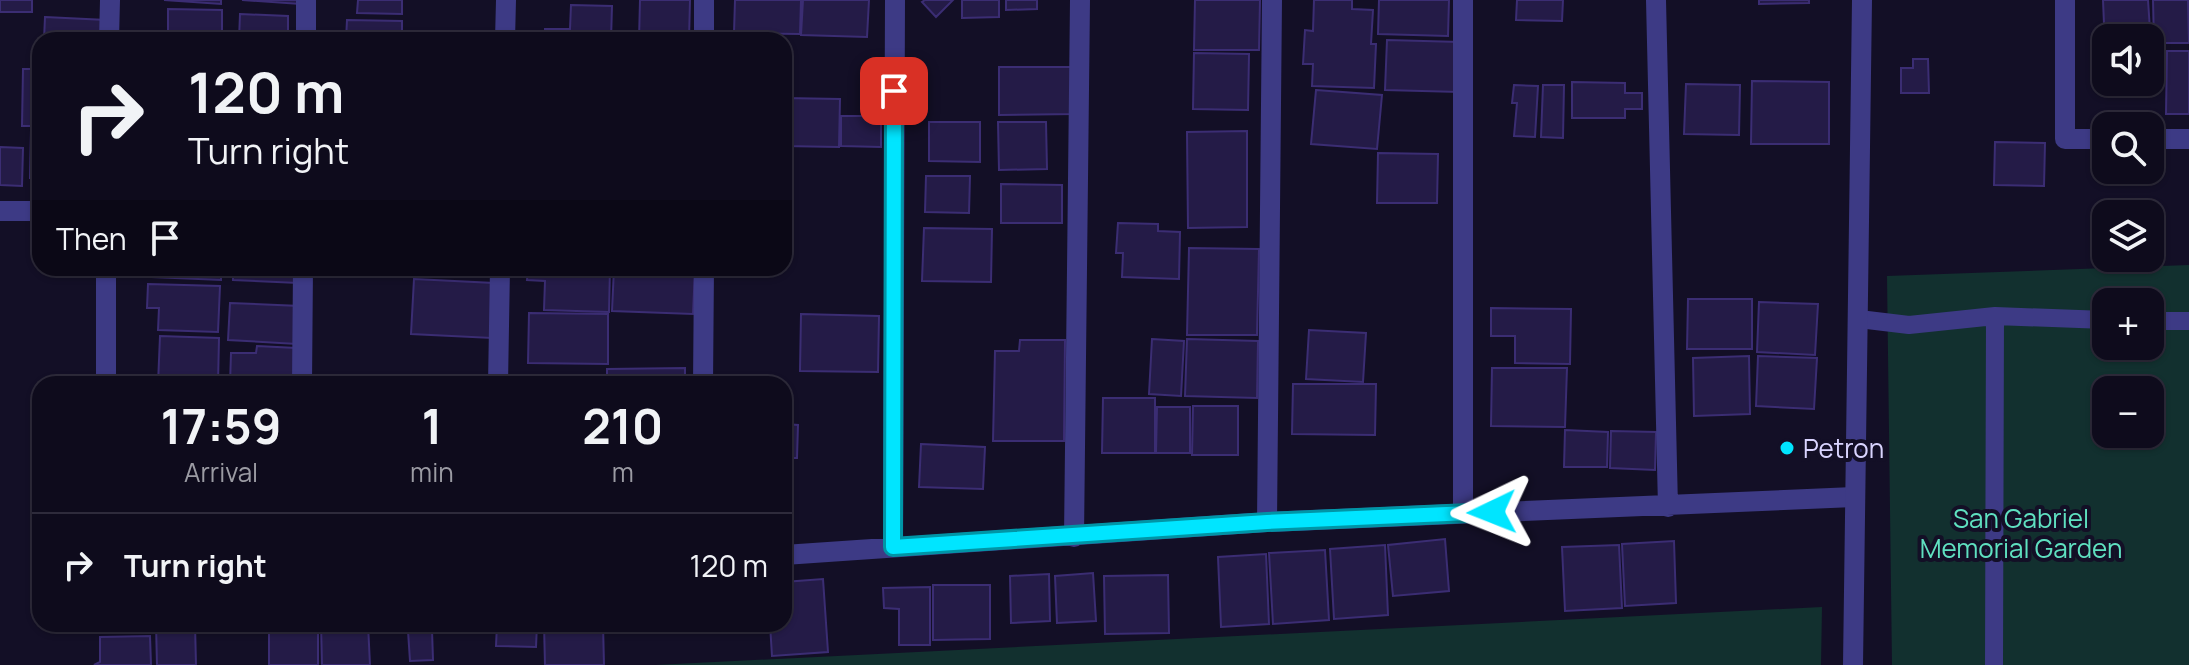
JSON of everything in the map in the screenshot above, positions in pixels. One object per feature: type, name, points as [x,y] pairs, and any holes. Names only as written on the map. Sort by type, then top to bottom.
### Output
[{"type":"street","points":[[109,32],[110,0]]},
{"type":"street","points":[[306,0],[306,32]]},
{"type":"street","points":[[505,32],[506,0]]},
{"type":"street","points":[[704,0],[704,32]]},
{"type":"street","points":[[893,547],[895,0]]},
{"type":"street","points":[[1074,537],[1080,0]]},
{"type":"street","points":[[1267,522],[1272,0]]},
{"type":"street","points":[[1463,0],[1463,512]]},
{"type":"street","points":[[1656,0],[1668,507]]},
{"type":"street","points":[[1853,665],[1862,0]]},
{"type":"street","points":[[2065,0],[2065,139],[2092,139]]},
{"type":"street","points":[[2164,139],[2189,139]]},
{"type":"street","points":[[0,211],[32,211]]},
{"type":"street","points":[[106,276],[106,376]]},
{"type":"street","points":[[302,376],[303,276]]},
{"type":"street","points":[[498,376],[500,276]]},
{"type":"street","points":[[703,376],[704,276]]},
{"type":"street","points":[[792,554],[1267,522],[1854,497]]},
{"type":"lane","points":[[1994,665],[1995,316]]},
{"type":"lane","points":[[1859,319],[1909,325],[1995,316],[2092,319]]},
{"type":"lane","points":[[2164,321],[2189,321]]},
{"type":"green space","name":"San Gabriel Memorial Garden","points":[[2189,265],[2189,665],[1892,665],[1887,276],[2092,269],[2092,272],[2164,272],[2164,266]]},
{"type":"green space","points":[[1822,607],[1821,665],[655,665]]},
{"type":"building","points":[[0,0],[32,0],[32,12],[0,12]]},
{"type":"building","points":[[164,0],[221,0],[221,4]]},
{"type":"building","points":[[242,0],[300,0],[300,4]]},
{"type":"building","points":[[358,0],[402,0],[402,14],[357,13]]},
{"type":"building","points":[[640,0],[690,0],[689,32],[639,32]]},
{"type":"building","points":[[735,0],[801,0],[800,34],[734,32]]},
{"type":"building","points":[[803,0],[869,0],[867,37],[801,35]]},
{"type":"building","points":[[953,0],[936,17],[922,2]]},
{"type":"building","points":[[962,0],[999,0],[999,17],[962,18]]},
{"type":"building","points":[[1006,0],[1037,0],[1037,9],[1006,10]]},
{"type":"building","points":[[1195,0],[1260,0],[1259,50],[1194,50]]},
{"type":"building","points":[[1314,0],[1352,0],[1352,9],[1373,10],[1371,44],[1376,44],[1374,88],[1312,86],[1313,64],[1303,64],[1305,30],[1313,31]]},
{"type":"building","points":[[1379,0],[1449,0],[1448,36],[1378,34]]},
{"type":"building","points":[[1517,0],[1563,0],[1562,21],[1516,20]]},
{"type":"building","points":[[1759,0],[1809,0],[1809,3],[1759,4]]},
{"type":"building","points":[[2103,0],[2148,0],[2150,24],[2104,24]]},
{"type":"building","points":[[2153,0],[2188,0],[2189,43],[2164,43],[2164,24],[2154,24]]},
{"type":"building","points":[[571,5],[612,6],[611,32],[545,32],[545,29],[570,29]]},
{"type":"building","points":[[168,9],[222,10],[222,32],[168,32]]},
{"type":"building","points":[[240,14],[288,16],[288,32],[239,32]]},
{"type":"building","points":[[45,17],[106,20],[105,32],[44,32]]},
{"type":"building","points":[[347,20],[402,21],[402,32],[346,32]]},
{"type":"building","points":[[1387,40],[1460,42],[1459,92],[1385,90]]},
{"type":"building","points":[[2167,51],[2189,51],[2189,114],[2166,114]]},
{"type":"building","points":[[1194,53],[1249,54],[1248,110],[1193,109]]},
{"type":"building","points":[[1913,59],[1928,59],[1929,93],[1901,93],[1901,68],[1913,68]]},
{"type":"building","points":[[999,67],[1074,67],[1075,114],[999,115]]},
{"type":"building","points":[[23,69],[32,69],[32,126],[22,126]]},
{"type":"building","points":[[1752,81],[1829,82],[1829,144],[1751,144]]},
{"type":"building","points":[[1572,82],[1625,83],[1625,93],[1642,93],[1642,109],[1625,109],[1625,118],[1572,118]]},
{"type":"building","points":[[1686,84],[1740,85],[1739,135],[1684,134]]},
{"type":"building","points":[[1514,85],[1538,86],[1535,137],[1514,136],[1517,103],[1512,103]]},
{"type":"building","points":[[1543,85],[1564,85],[1563,138],[1541,137]]},
{"type":"building","points":[[1316,90],[1382,95],[1377,149],[1311,144]]},
{"type":"building","points":[[792,98],[840,99],[839,147],[792,146]]},
{"type":"building","points":[[841,116],[881,116],[881,147],[841,146]]},
{"type":"building","points":[[929,122],[980,122],[980,162],[929,161]]},
{"type":"building","points":[[998,122],[1046,122],[1047,169],[999,170]]},
{"type":"building","points":[[31,130],[32,130],[32,178]]},
{"type":"building","points":[[1247,131],[1247,227],[1188,228],[1187,132]]},
{"type":"building","points":[[1995,142],[2045,143],[2044,186],[1994,185]]},
{"type":"building","points":[[0,147],[23,148],[22,186],[0,185]]},
{"type":"building","points":[[1378,153],[1438,154],[1437,203],[1377,203]]},
{"type":"building","points":[[926,176],[970,176],[969,213],[925,212]]},
{"type":"building","points":[[1001,184],[1062,185],[1062,223],[1001,223]]},
{"type":"building","points":[[1118,223],[1158,224],[1158,231],[1180,232],[1179,279],[1122,277],[1123,253],[1116,253]]},
{"type":"building","points":[[924,228],[992,229],[991,282],[922,281]]},
{"type":"building","points":[[1189,248],[1259,249],[1257,335],[1187,335]]},
{"type":"building","points":[[221,276],[221,280],[152,277]]},
{"type":"building","points":[[233,276],[298,276],[298,283],[233,280]]},
{"type":"building","points":[[527,276],[610,276],[609,312],[544,310],[545,281],[527,280]]},
{"type":"building","points":[[614,276],[695,276],[693,314],[612,311]]},
{"type":"building","points":[[414,279],[494,283],[492,338],[411,334]]},
{"type":"building","points":[[148,284],[220,286],[218,332],[158,330],[159,308],[147,308]]},
{"type":"building","points":[[1688,299],[1752,299],[1752,349],[1687,349]]},
{"type":"building","points":[[1759,302],[1818,304],[1815,355],[1757,352]]},
{"type":"building","points":[[230,303],[300,306],[297,344],[228,340]]},
{"type":"building","points":[[1491,308],[1571,309],[1570,364],[1515,363],[1515,336],[1491,336]]},
{"type":"building","points":[[529,313],[608,314],[608,364],[528,363]]},
{"type":"building","points":[[801,314],[879,316],[878,372],[800,371]]},
{"type":"building","points":[[1309,330],[1366,333],[1363,382],[1306,379]]},
{"type":"building","points":[[160,336],[219,338],[218,376],[158,376]]},
{"type":"building","points":[[1152,339],[1184,341],[1181,396],[1149,394]]},
{"type":"building","points":[[1187,339],[1258,341],[1257,398],[1185,396]]},
{"type":"building","points":[[1020,340],[1065,340],[1064,441],[993,441],[995,351],[1019,351]]},
{"type":"building","points":[[257,346],[296,348],[294,376],[230,376],[231,353],[256,353]]},
{"type":"building","points":[[1749,356],[1750,414],[1694,416],[1693,358]]},
{"type":"building","points":[[1758,356],[1817,358],[1814,409],[1756,406]]},
{"type":"building","points":[[685,368],[685,376],[607,376],[607,369]]},
{"type":"building","points":[[1492,368],[1567,368],[1565,427],[1491,426]]},
{"type":"building","points":[[1293,384],[1376,384],[1375,435],[1292,434]]},
{"type":"building","points":[[1103,398],[1155,398],[1155,453],[1102,453]]},
{"type":"building","points":[[1193,406],[1238,406],[1238,455],[1192,455]]},
{"type":"building","points":[[1157,407],[1190,407],[1190,453],[1156,453]]},
{"type":"building","points":[[792,425],[798,425],[797,458],[792,458]]},
{"type":"building","points":[[1565,430],[1608,432],[1607,467],[1564,467]]},
{"type":"building","points":[[1611,431],[1656,432],[1655,470],[1610,468]]},
{"type":"building","points":[[921,444],[985,447],[983,489],[919,487]]},
{"type":"building","points":[[1445,539],[1449,591],[1393,596],[1388,545]]},
{"type":"building","points":[[1674,541],[1676,603],[1625,606],[1622,544]]},
{"type":"building","points":[[1385,545],[1388,615],[1334,619],[1330,549]]},
{"type":"building","points":[[1619,545],[1622,608],[1565,611],[1562,547]]},
{"type":"building","points":[[1325,550],[1329,620],[1273,624],[1269,553]]},
{"type":"building","points":[[1266,554],[1269,624],[1221,627],[1218,557]]},
{"type":"building","points":[[1093,573],[1096,621],[1057,623],[1055,576]]},
{"type":"building","points":[[1049,574],[1050,621],[1011,623],[1010,576]]},
{"type":"building","points":[[1168,575],[1169,633],[1105,634],[1104,576]]},
{"type":"building","points":[[823,579],[828,652],[772,656],[770,632],[792,632],[792,581]]},
{"type":"building","points":[[933,585],[990,585],[990,639],[933,640]]},
{"type":"building","points":[[930,587],[930,645],[899,645],[899,609],[884,608],[883,588]]},
{"type":"building","points":[[156,632],[195,632],[196,665],[157,665]]},
{"type":"building","points":[[269,632],[318,632],[318,665],[269,665]]},
{"type":"building","points":[[321,632],[368,632],[370,665],[322,665]]},
{"type":"building","points":[[408,632],[432,632],[433,660],[410,661]]},
{"type":"building","points":[[497,632],[537,632],[536,647],[496,646]]},
{"type":"building","points":[[544,632],[603,632],[604,665],[545,665]]},
{"type":"building","points":[[150,636],[151,665],[94,665],[100,662],[100,637]]},
{"type":"place","name":"Petron","points":[[1787,448]]},
{"type":"route","points":[[894,91],[893,547],[1267,522],[1492,512]]}]
